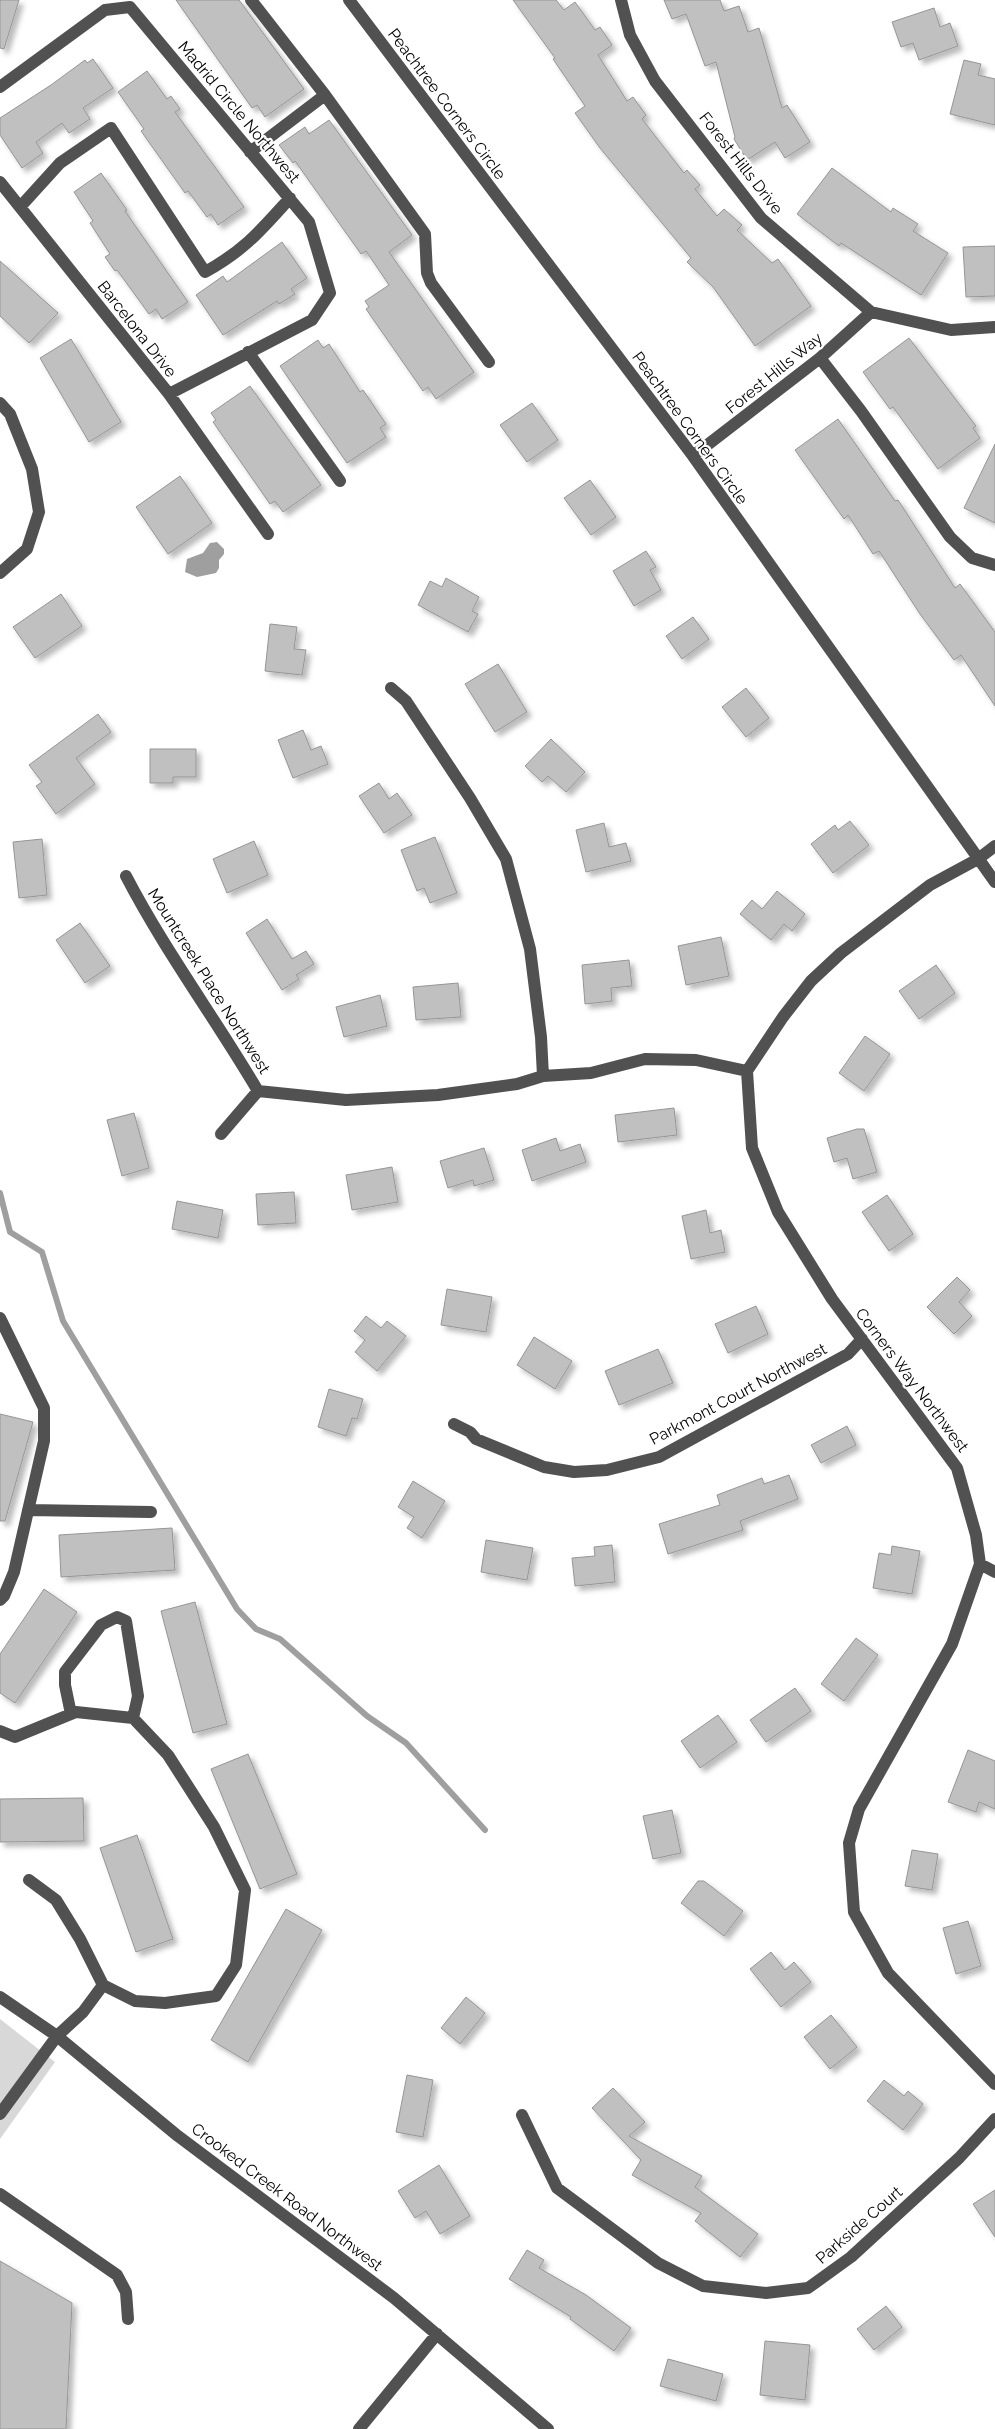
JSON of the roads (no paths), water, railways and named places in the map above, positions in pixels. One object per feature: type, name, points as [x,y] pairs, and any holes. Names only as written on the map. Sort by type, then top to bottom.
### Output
[{"type":"street","points":[[251,0],[325,95],[425,234],[427,273],[431,283],[489,362]]},
{"type":"street","name":"Peachtree Corners Circle","points":[[349,0],[693,456],[995,882]]},
{"type":"street","name":"Forest Hills Drive","points":[[621,0],[630,35],[655,81],[761,218],[871,312],[951,330],[995,327]]},
{"type":"street","name":"Madrid Circle Northwest","points":[[0,87],[105,10],[130,7],[309,222],[330,293],[312,320],[248,352]]},
{"type":"street","points":[[250,152],[325,95]]},
{"type":"street","points":[[21,206],[60,163],[111,128],[206,272],[232,257],[251,242],[290,198]]},
{"type":"street","name":"Barcelona Drive","points":[[0,182],[21,206],[168,394],[248,352]]},
{"type":"street","name":"Forest Hills Way","points":[[693,456],[820,358],[871,312]]},
{"type":"street","points":[[248,352],[340,481]]},
{"type":"street","points":[[820,358],[861,411],[950,537],[972,558],[995,565]]},
{"type":"street","points":[[168,394],[268,534]]},
{"type":"street","points":[[0,403],[10,414],[32,469],[39,512],[27,549],[0,573]]},
{"type":"street","points":[[391,688],[406,701],[470,798],[506,860],[530,949],[541,1037],[543,1076]]},
{"type":"street","points":[[747,1071],[783,1017],[811,981],[842,953],[930,885],[978,859],[995,846]]},
{"type":"street","name":"Mountcreek Place Northwest","points":[[126,876],[158,936],[258,1091],[355,1099],[438,1095],[517,1084],[543,1076],[591,1073],[645,1060],[696,1060],[747,1071]]},
{"type":"street","name":"Corners Way Northwest","points":[[747,1071],[752,1148],[778,1212],[832,1299],[957,1468],[976,1535],[980,1564],[952,1644],[859,1808],[849,1843],[854,1912],[888,1973],[995,2084]]},
{"type":"street","points":[[221,1134],[258,1091]]},
{"type":"street","points":[[0,1318],[44,1408],[44,1440],[14,1572],[4,1596],[0,1600]]},
{"type":"street","name":"Parkmont Court Northwest","points":[[454,1424],[470,1432],[476,1440],[544,1467],[574,1472],[607,1470],[659,1457],[848,1354],[862,1339]]},
{"type":"street","points":[[28,1510],[150,1512]]},
{"type":"street","points":[[980,1564],[995,1572]]},
{"type":"street","points":[[71,1714],[65,1685],[65,1672],[101,1625],[117,1617],[126,1621],[137,1679],[138,1696],[133,1718]]},
{"type":"street","points":[[0,1731],[15,1737],[76,1712],[133,1718],[168,1755],[214,1827],[245,1890],[236,1965],[216,1996],[165,2003],[135,2002],[103,1985],[80,1939],[56,1900],[29,1880]]},
{"type":"street","points":[[0,2114],[57,2036],[83,2012],[103,1985]]},
{"type":"street","name":"Crooked Creek Road Northwest","points":[[0,1997],[57,2036],[178,2136],[394,2298],[548,2429]]},
{"type":"street","name":"Parkside Court","points":[[522,2114],[545,2159],[557,2188],[658,2263],[703,2286],[766,2293],[808,2288],[851,2257],[959,2158],[995,2119]]},
{"type":"street","points":[[0,2194],[117,2275],[126,2292],[128,2319]]},
{"type":"street","points":[[359,2429],[437,2334]]},
{"type":"waterway","points":[[0,1193],[10,1232],[42,1252],[63,1321],[237,1609],[256,1629],[280,1639],[367,1716],[406,1743],[485,1830]]}]
